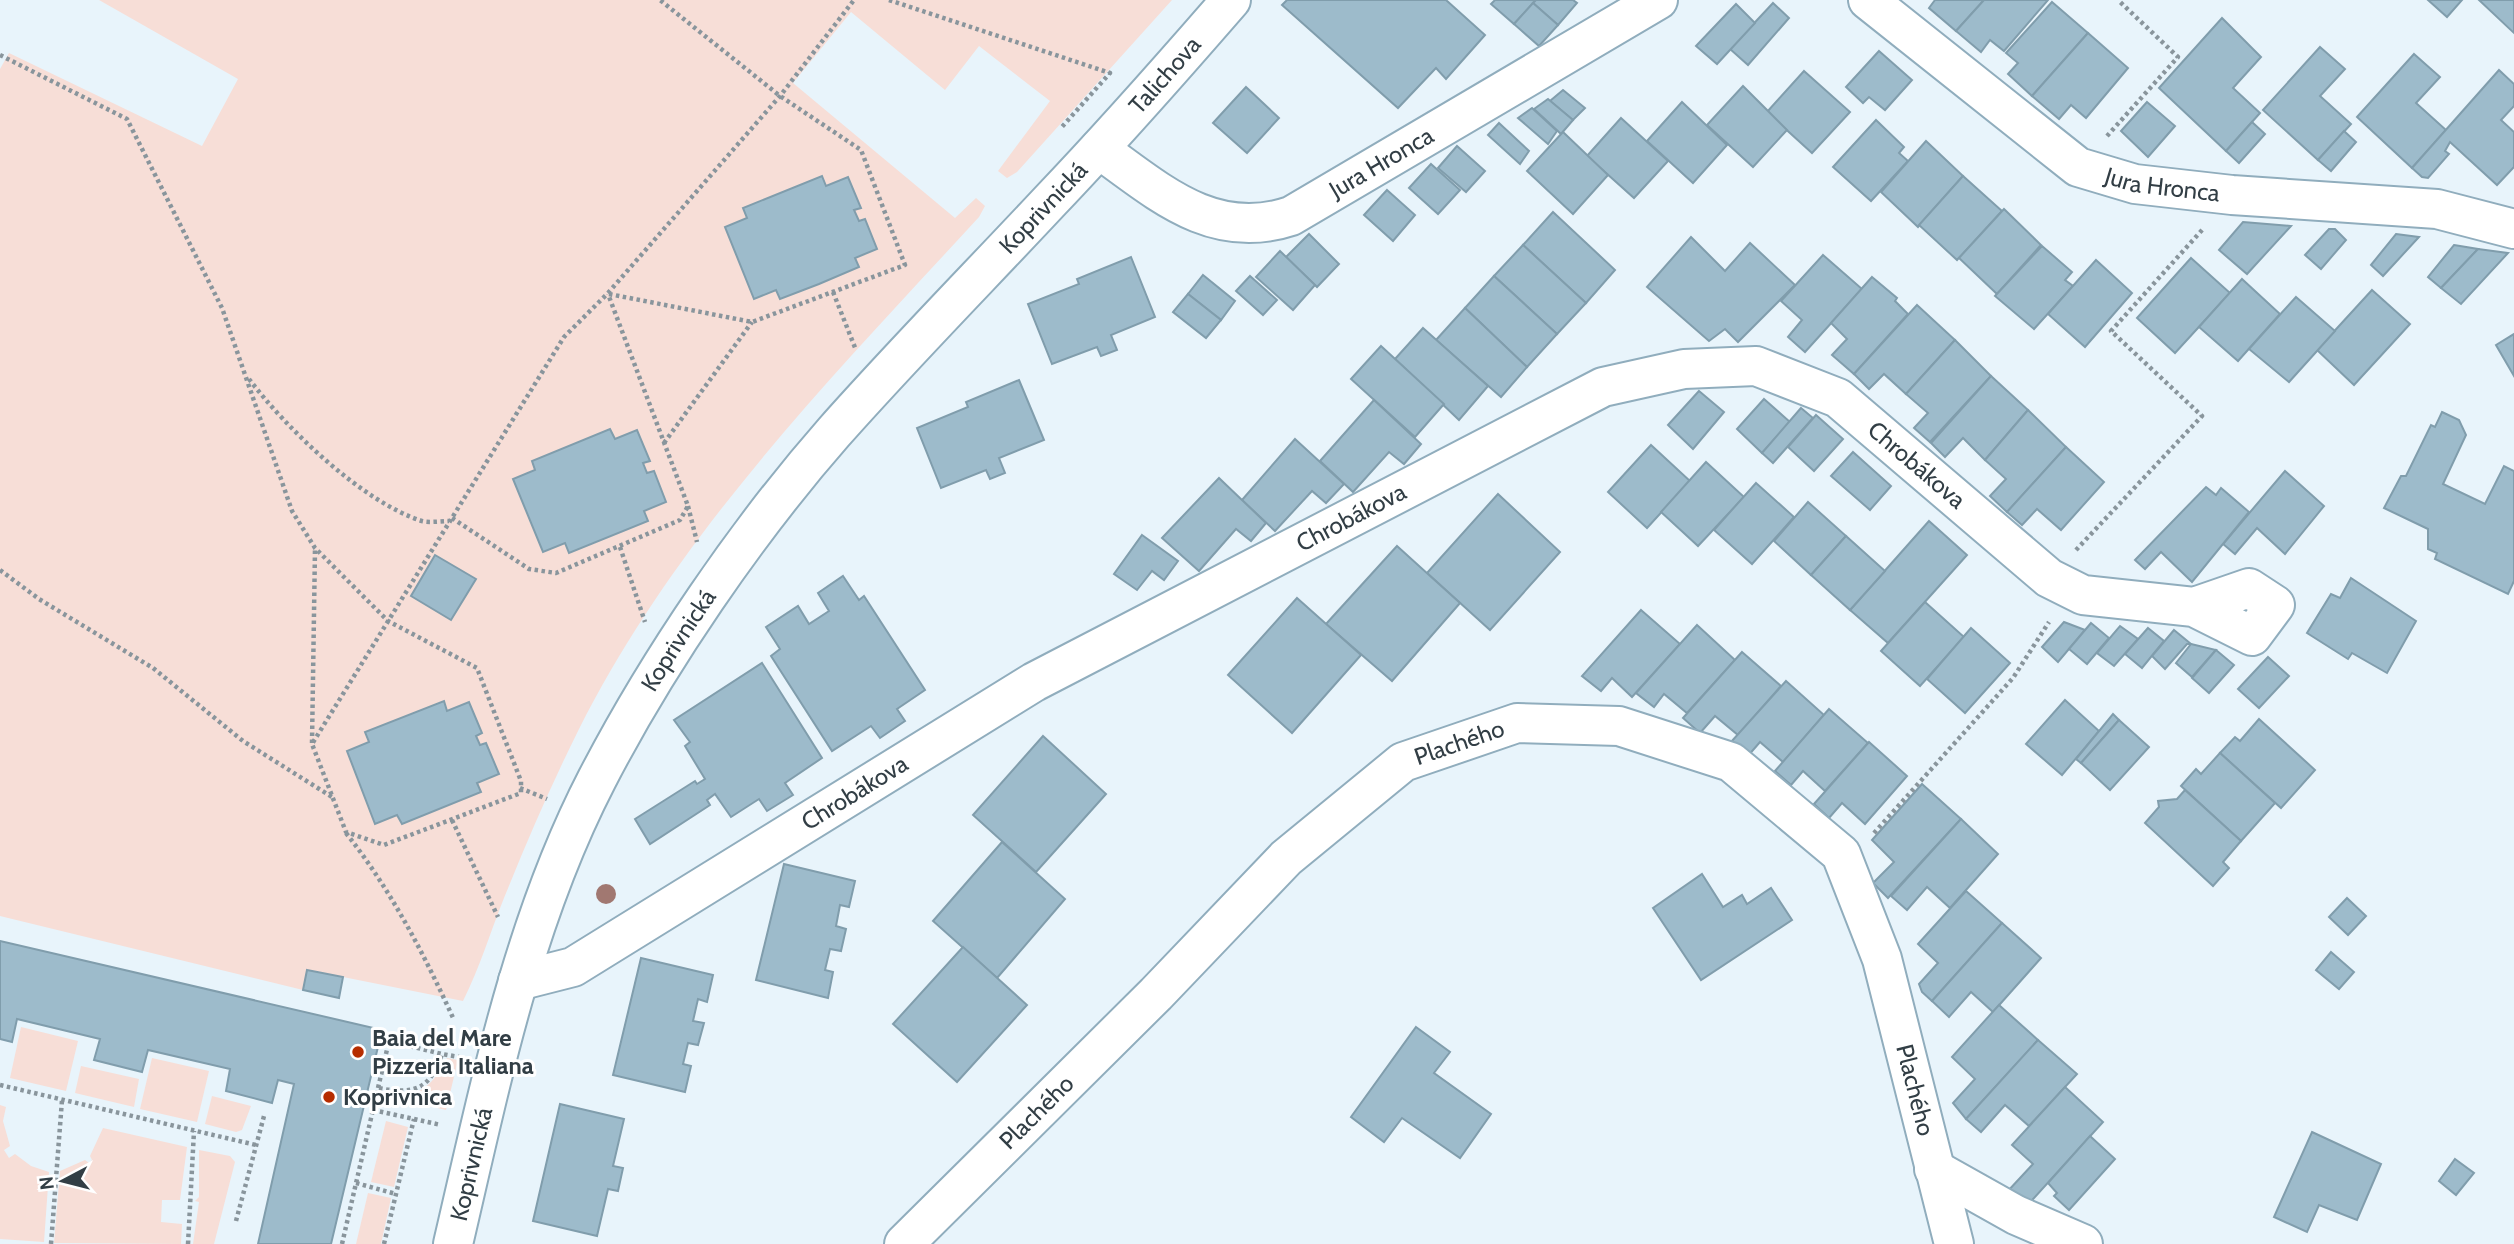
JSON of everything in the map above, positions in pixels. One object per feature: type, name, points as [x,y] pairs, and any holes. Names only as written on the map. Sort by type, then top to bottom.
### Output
[{"type":"street","name":"Talichova","points":[[1099,149],[1231,0]]},
{"type":"street","name":"Jura Hronca","points":[[1099,149],[1173,202],[1222,222],[1245,226],[1274,222],[1291,216],[1658,0]]},
{"type":"street","name":"Jura Hronca","points":[[1868,0],[2078,167],[2096,174],[2135,184],[2232,195],[2437,209],[2514,229]]},
{"type":"street","name":"Koprivnická","points":[[453,1244],[503,1030],[518,981],[567,844],[596,780],[639,702],[692,620],[833,433],[1099,149]]},
{"type":"street","name":"Chrobákova","points":[[518,981],[573,967],[1034,682],[1603,387],[1684,369],[1756,366],[1839,398],[2059,584],[2083,595],[2194,607]]},
{"type":"street","name":"Plachého","points":[[904,1244],[1156,994],[1286,858],[1403,762],[1517,723],[1619,726],[1731,762],[1841,854],[1882,959],[1954,1244]]},
{"type":"street","name":"Plachého","points":[[1934,1169],[2016,1215],[2083,1244]]},
{"type":"path","points":[[608,293],[752,322],[905,265],[862,150],[780,96],[660,0]]},
{"type":"path","points":[[312,744],[564,337],[608,293],[780,96],[855,0]]},
{"type":"path","points":[[888,0],[1073,59]]},
{"type":"path","points":[[2098,145],[2178,57],[2118,0]]},
{"type":"path","points":[[0,55],[127,119],[222,308],[292,511],[315,548],[388,621],[477,668],[521,781],[521,793],[384,845],[346,832]]},
{"type":"path","points":[[1867,840],[2013,678],[2059,584],[2202,416],[2111,331],[2208,223]]},
{"type":"path","points":[[834,292],[858,354]]},
{"type":"path","points":[[245,375],[272,410],[330,463],[384,505],[425,522],[451,519],[530,569],[556,573],[681,520],[688,506],[608,293]]},
{"type":"path","points":[[664,443],[752,322]]},
{"type":"path","points":[[620,547],[645,622]]},
{"type":"path","points":[[315,548],[312,744],[346,832],[386,890],[428,963],[454,1020]]},
{"type":"path","points":[[0,570],[39,599],[153,667],[243,741],[332,797]]},
{"type":"path","points":[[452,820],[501,924]]},
{"type":"path","points":[[342,1244],[389,1041],[464,1058]]},
{"type":"path","points":[[378,1088],[399,1092],[419,1088],[435,1076],[442,1054]]},
{"type":"path","points":[[0,1085],[257,1145]]},
{"type":"path","points":[[51,1244],[62,1100]]},
{"type":"path","points":[[373,1110],[449,1127]]},
{"type":"path","points":[[236,1221],[264,1116]]},
{"type":"path","points":[[384,1244],[414,1119]]},
{"type":"path","points":[[188,1244],[194,1131]]},
{"type":"path","points":[[356,1183],[396,1194]]},
{"type":"shaded area","points":[[99,0],[1172,0],[1017,172],[1007,178],[998,171],[1050,101],[979,46],[945,90],[851,12],[793,83],[955,218],[976,198],[985,206],[979,217],[814,397],[710,523],[662,589],[618,658],[569,749],[522,855],[463,1001],[308,970],[303,990],[0,916],[0,69],[9,53],[202,146],[238,79]]},
{"type":"shaded area","points":[[21,1027],[78,1041],[66,1091],[10,1078]]},
{"type":"shaded area","points":[[152,1058],[209,1071],[197,1122],[140,1109]]},
{"type":"shaded area","points":[[447,1058],[458,1060],[446,1110],[390,1097],[418,1092],[437,1075]]},
{"type":"shaded area","points":[[81,1066],[139,1079],[134,1107],[75,1093]]},
{"type":"shaded area","points":[[212,1096],[251,1106],[242,1130],[236,1132],[205,1124]]},
{"type":"shaded area","points":[[0,1105],[6,1107],[3,1121],[10,1146],[4,1150],[9,1158],[15,1154],[31,1166],[49,1172],[44,1242],[0,1239]]},
{"type":"shaded area","points":[[386,1121],[408,1127],[394,1187],[371,1182]]},
{"type":"shaded area","points":[[103,1128],[187,1147],[180,1200],[162,1200],[161,1222],[182,1224],[181,1244],[54,1243],[60,1171],[85,1160],[89,1163],[92,1160],[90,1156]]},
{"type":"shaded area","points":[[199,1150],[230,1156],[235,1162],[214,1244],[193,1244],[199,1202],[195,1201],[199,1197]]},
{"type":"shaded area","points":[[368,1193],[391,1198],[381,1244],[356,1244]]},
{"type":"building","points":[[1287,0],[1446,0],[1485,35],[1446,79],[1436,68],[1398,108],[1282,5]]},
{"type":"building","points":[[1495,0],[1536,0],[1514,24],[1491,4]]},
{"type":"building","points":[[1536,0],[1573,0],[1577,3],[1558,25],[1533,3]]},
{"type":"building","points":[[1935,0],[1984,0],[1956,31],[1929,8]]},
{"type":"building","points":[[1984,0],[2048,0],[2004,51],[1990,40],[1981,52],[1956,31]]},
{"type":"building","points":[[2428,0],[2462,0],[2447,17]]},
{"type":"building","points":[[2479,0],[2514,0],[2514,33]]},
{"type":"building","points":[[2052,2],[2088,33],[2032,96],[2008,74],[2018,63],[2006,53]]},
{"type":"building","points":[[1533,3],[1558,25],[1539,46],[1514,24]]},
{"type":"building","points":[[1773,3],[1789,18],[1748,65],[1730,49]]},
{"type":"building","points":[[1736,4],[1755,23],[1717,64],[1696,46]]},
{"type":"building","points":[[2222,18],[2261,57],[2233,88],[2260,113],[2226,151],[2159,88]]},
{"type":"building","points":[[2088,33],[2128,68],[2086,118],[2071,105],[2059,119],[2032,96]]},
{"type":"building","points":[[2320,47],[2345,69],[2320,96],[2351,124],[2318,160],[2263,110]]},
{"type":"building","points":[[1879,51],[1912,80],[1885,110],[1869,97],[1863,103],[1846,87]]},
{"type":"building","points":[[2414,54],[2440,77],[2416,103],[2446,130],[2412,168],[2357,117]]},
{"type":"building","points":[[2499,70],[2514,84],[2514,106],[2501,120],[2514,132],[2514,167],[2497,185],[2450,142],[2445,151],[2449,154],[2428,178],[2422,177],[2412,168]]},
{"type":"building","points":[[1804,71],[1850,112],[1812,153],[1767,112]]},
{"type":"building","points":[[1743,86],[1787,130],[1753,167],[1707,125]]},
{"type":"building","points":[[1246,87],[1279,118],[1247,153],[1213,123]]},
{"type":"building","points":[[1563,90],[1585,108],[1573,120],[1550,101]]},
{"type":"building","points":[[1548,99],[1573,120],[1561,134],[1534,109]]},
{"type":"building","points":[[1682,102],[1727,145],[1693,183],[1647,141]]},
{"type":"building","points":[[2147,102],[2175,126],[2148,157],[2121,131]]},
{"type":"building","points":[[1532,108],[1557,131],[1548,144],[1518,118]]},
{"type":"building","points":[[1621,118],[1668,161],[1634,198],[1587,156]]},
{"type":"building","points":[[1876,120],[1904,147],[1899,153],[1908,161],[1871,201],[1833,167]]},
{"type":"building","points":[[2252,122],[2265,134],[2239,163],[2226,151]]},
{"type":"building","points":[[1499,123],[1529,151],[1520,164],[1488,135]]},
{"type":"building","points":[[2344,131],[2356,142],[2331,171],[2318,160]]},
{"type":"building","points":[[1563,132],[1608,175],[1573,214],[1527,171]]},
{"type":"building","points":[[1926,141],[1963,176],[1918,227],[1881,192]]},
{"type":"building","points":[[1457,146],[1485,171],[1466,192],[1438,168]]},
{"type":"building","points":[[1431,164],[1460,190],[1438,214],[1409,188]]},
{"type":"building","points":[[822,176],[826,186],[848,177],[861,208],[854,210],[859,221],[865,219],[877,249],[855,258],[859,267],[819,284],[780,299],[776,290],[754,299],[725,227],[747,218],[743,208]]},
{"type":"building","points":[[1963,176],[2002,211],[1957,260],[1919,225]]},
{"type":"building","points":[[1387,190],[1415,215],[1393,241],[1364,215]]},
{"type":"building","points":[[2004,209],[2041,245],[1997,294],[1959,258]]},
{"type":"building","points":[[1553,212],[1615,270],[1586,303],[1523,245]]},
{"type":"building","points":[[2243,222],[2291,226],[2247,274],[2219,250]]},
{"type":"building","points":[[2329,229],[2335,229],[2346,240],[2321,269],[2305,255]]},
{"type":"building","points":[[1309,234],[1339,264],[1317,287],[1286,257]]},
{"type":"building","points":[[2396,234],[2419,237],[2383,276],[2371,265]]},
{"type":"building","points":[[1691,237],[1725,271],[1750,243],[1795,285],[1738,342],[1725,329],[1709,341],[1647,287]]},
{"type":"building","points":[[1523,245],[1586,303],[1557,334],[1494,276]]},
{"type":"building","points":[[2454,245],[2478,249],[2441,288],[2428,277]]},
{"type":"building","points":[[2042,246],[2072,272],[2065,280],[2073,286],[2034,329],[1995,296]]},
{"type":"building","points":[[2478,249],[2508,253],[2461,304],[2441,288]]},
{"type":"building","points":[[1280,251],[1315,285],[1293,310],[1256,277]]},
{"type":"building","points":[[1823,255],[1862,289],[1805,352],[1788,337],[1802,320],[1781,301]]},
{"type":"building","points":[[1131,257],[1155,317],[1111,335],[1117,350],[1101,356],[1097,347],[1052,364],[1028,304],[1079,284],[1077,279]]},
{"type":"building","points":[[2191,258],[2230,293],[2175,353],[2137,318]]},
{"type":"building","points":[[2096,260],[2132,293],[2085,347],[2048,314]]},
{"type":"building","points":[[1203,275],[1235,301],[1221,320],[1188,294]]},
{"type":"building","points":[[1250,276],[1277,300],[1263,315],[1236,291]]},
{"type":"building","points":[[1494,276],[1557,334],[1527,367],[1465,308]]},
{"type":"building","points":[[1872,277],[1897,298],[1895,301],[1908,314],[1854,374],[1832,355],[1847,339],[1831,323]]},
{"type":"building","points":[[2242,279],[2280,314],[2238,361],[2199,327]]},
{"type":"building","points":[[2372,290],[2410,324],[2354,385],[2317,350]]},
{"type":"building","points":[[1188,294],[1221,320],[1206,338],[1173,312]]},
{"type":"building","points":[[2296,297],[2335,331],[2289,382],[2249,349]]},
{"type":"building","points":[[1917,305],[1955,340],[1906,394],[1884,374],[1869,389],[1854,374]]},
{"type":"building","points":[[1465,308],[1527,367],[1501,397],[1436,340]]},
{"type":"building","points":[[1423,328],[1488,386],[1459,420],[1395,359]]},
{"type":"building","points":[[2514,334],[2514,376],[2496,345]]},
{"type":"building","points":[[1955,340],[1991,376],[1930,442],[1914,428],[1928,413],[1906,394]]},
{"type":"building","points":[[1381,346],[1444,404],[1415,437],[1351,379]]},
{"type":"building","points":[[1991,376],[2028,410],[1985,460],[1963,438],[1945,457],[1931,443]]},
{"type":"building","points":[[1019,380],[1044,440],[999,458],[1005,473],[990,479],[986,470],[941,488],[917,428],[968,407],[966,402]]},
{"type":"building","points":[[1699,391],[1724,412],[1693,449],[1668,425]]},
{"type":"building","points":[[1764,399],[1790,422],[1762,453],[1737,429]]},
{"type":"building","points":[[1374,400],[1421,444],[1404,464],[1389,452],[1353,492],[1320,461]]},
{"type":"building","points":[[1801,408],[1813,418],[1773,463],[1762,453]]},
{"type":"building","points":[[2028,410],[2066,447],[2007,512],[1990,496],[2006,479],[1985,460]]},
{"type":"building","points":[[2442,412],[2459,420],[2466,435],[2443,484],[2485,504],[2504,466],[2514,471],[2514,581],[2508,594],[2435,559],[2437,553],[2428,549],[2428,529],[2384,508],[2401,476],[2406,476],[2431,425],[2435,427]]},
{"type":"building","points":[[1816,415],[1843,439],[1814,471],[1788,447]]},
{"type":"building","points":[[610,429],[615,439],[637,430],[650,461],[643,463],[647,473],[654,471],[666,502],[644,511],[648,521],[569,553],[565,543],[543,552],[513,479],[535,470],[532,461]]},
{"type":"building","points":[[1295,439],[1344,484],[1326,503],[1312,491],[1275,531],[1242,500]]},
{"type":"building","points":[[1651,445],[1690,481],[1647,528],[1608,492]]},
{"type":"building","points":[[2066,447],[2104,482],[2061,530],[2037,509],[2022,525],[2007,512]]},
{"type":"building","points":[[1853,452],[1891,486],[1870,510],[1831,476]]},
{"type":"building","points":[[1706,462],[1744,497],[1698,546],[1661,512]]},
{"type":"building","points":[[2285,471],[2324,506],[2285,554],[2257,528],[2235,554],[2223,544]]},
{"type":"building","points":[[1219,478],[1266,523],[1251,541],[1236,529],[1199,571],[1162,538]]},
{"type":"building","points":[[1756,483],[1794,517],[1752,564],[1714,530]]},
{"type":"building","points":[[2206,487],[2216,495],[2221,488],[2249,512],[2192,582],[2161,552],[2145,569],[2135,560]]},
{"type":"building","points":[[1498,494],[1560,552],[1490,630],[1427,573]]},
{"type":"building","points":[[1808,502],[1846,536],[1811,575],[1774,541]]},
{"type":"building","points":[[1929,521],[1967,555],[1888,643],[1850,610]]},
{"type":"building","points":[[1142,535],[1178,561],[1164,580],[1152,571],[1137,590],[1114,574]]},
{"type":"building","points":[[1846,536],[1885,571],[1850,610],[1811,575]]},
{"type":"building","points":[[1397,546],[1460,603],[1392,681],[1326,624]]},
{"type":"building","points":[[435,555],[476,579],[451,620],[411,596]]},
{"type":"building","points":[[843,576],[859,600],[864,596],[925,690],[897,709],[905,721],[880,738],[871,726],[832,751],[771,656],[780,649],[766,627],[798,606],[809,624],[829,611],[818,593]]},
{"type":"building","points":[[2351,578],[2416,621],[2387,673],[2352,653],[2348,659],[2307,633],[2331,594],[2340,598]]},
{"type":"building","points":[[1297,598],[1361,655],[1292,733],[1228,675]]},
{"type":"building","points":[[1925,602],[1964,637],[1920,686],[1881,651]]},
{"type":"building","points":[[1641,610],[1680,644],[1632,697],[1612,678],[1601,691],[1582,676]]},
{"type":"building","points":[[2064,622],[2085,630],[2058,662],[2042,647]]},
{"type":"building","points":[[2091,623],[2109,638],[2087,664],[2069,649]]},
{"type":"building","points":[[1697,625],[1735,660],[1687,713],[1664,694],[1654,707],[1636,693]]},
{"type":"building","points":[[2120,626],[2138,639],[2114,666],[2097,653]]},
{"type":"building","points":[[1971,628],[2010,663],[1965,713],[1927,679]]},
{"type":"building","points":[[2148,628],[2164,641],[2142,668],[2125,654]]},
{"type":"building","points":[[2174,630],[2191,644],[2187,644],[2165,669],[2152,656]]},
{"type":"building","points":[[2191,644],[2216,650],[2192,677],[2176,663]]},
{"type":"building","points":[[2216,650],[2234,665],[2209,693],[2192,678]]},
{"type":"building","points":[[1742,652],[1781,686],[1738,735],[1715,716],[1700,733],[1683,718]]},
{"type":"building","points":[[2268,657],[2289,676],[2259,708],[2238,689]]},
{"type":"building","points":[[762,663],[822,758],[785,783],[793,795],[767,811],[759,799],[731,817],[715,794],[707,800],[710,805],[650,844],[635,819],[695,781],[697,784],[705,779],[685,746],[690,742],[674,720]]},
{"type":"building","points":[[1786,681],[1824,715],[1783,762],[1760,742],[1747,757],[1731,742]]},
{"type":"building","points":[[2065,700],[2099,731],[2062,775],[2026,744]]},
{"type":"building","points":[[444,701],[447,711],[469,702],[482,733],[476,736],[480,745],[486,743],[499,774],[477,783],[481,792],[402,824],[397,815],[375,824],[347,751],[369,742],[365,732]]},
{"type":"building","points":[[1829,709],[1868,743],[1825,791],[1803,771],[1791,785],[1775,771]]},
{"type":"building","points":[[2113,714],[2119,720],[2081,763],[2076,759]]},
{"type":"building","points":[[2259,719],[2315,770],[2281,808],[2220,753],[2235,737],[2240,741]]},
{"type":"building","points":[[2119,720],[2149,747],[2110,790],[2081,763]]},
{"type":"building","points":[[1043,736],[1106,794],[1036,872],[973,815]]},
{"type":"building","points":[[1869,742],[1907,776],[1865,824],[1842,803],[1829,818],[1814,804]]},
{"type":"building","points":[[2220,753],[2275,803],[2241,841],[2181,786],[2196,769],[2201,774]]},
{"type":"building","points":[[1922,784],[1961,819],[1888,898],[1873,883],[1894,862],[1872,840]]},
{"type":"building","points":[[2185,790],[2241,841],[2223,862],[2229,868],[2213,886],[2145,823],[2159,807],[2158,801],[2177,799]]},
{"type":"building","points":[[1961,819],[1998,854],[1950,908],[1927,887],[1907,910],[1891,896]]},
{"type":"building","points":[[1002,842],[1065,899],[997,978],[933,921]]},
{"type":"building","points":[[784,864],[855,881],[849,907],[840,905],[836,926],[846,929],[841,951],[830,949],[825,970],[833,972],[828,998],[756,980]]},
{"type":"building","points":[[1702,874],[1723,907],[1742,895],[1747,904],[1771,888],[1792,920],[1701,980],[1653,908]]},
{"type":"building","points":[[1966,891],[2002,923],[1932,1001],[1922,992],[1919,984],[1938,963],[1918,944]]},
{"type":"building","points":[[2347,898],[2366,916],[2348,935],[2329,917]]},
{"type":"building","points":[[2002,923],[2041,958],[1993,1012],[1971,992],[1949,1017],[1932,1001]]},
{"type":"building","name":"Koprivnica","points":[[0,941],[382,1030],[331,1244],[258,1244],[294,1084],[278,1080],[272,1103],[226,1091],[230,1069],[148,1050],[142,1072],[94,1060],[100,1039],[17,1019],[12,1042],[0,1039]]},
{"type":"building","points":[[963,947],[1027,1005],[957,1082],[893,1024]]},
{"type":"building","points":[[2331,952],[2354,972],[2339,989],[2316,970]]},
{"type":"building","points":[[641,958],[713,975],[707,1002],[698,999],[693,1021],[704,1023],[698,1045],[688,1043],[683,1064],[691,1066],[685,1092],[613,1075]]},
{"type":"building","points":[[307,970],[343,977],[339,998],[303,990]]},
{"type":"building","points":[[1999,1005],[2038,1040],[1966,1119],[1953,1103],[1975,1079],[1952,1057]]},
{"type":"building","points":[[1416,1027],[1450,1052],[1434,1073],[1491,1114],[1460,1158],[1402,1118],[1384,1142],[1351,1117]]},
{"type":"building","points":[[2038,1040],[2077,1074],[2029,1126],[2005,1105],[1981,1132],[1966,1119]]},
{"type":"building","points":[[2065,1087],[2103,1122],[2025,1208],[2007,1192],[2033,1164],[2012,1145]]},
{"type":"building","points":[[560,1104],[624,1119],[613,1166],[623,1168],[618,1191],[608,1189],[597,1236],[533,1221]]},
{"type":"building","points":[[2312,1132],[2381,1164],[2357,1220],[2319,1205],[2307,1232],[2274,1217]]},
{"type":"building","points":[[2090,1136],[2115,1159],[2069,1210],[2054,1196],[2057,1193],[2048,1183]]},
{"type":"building","points":[[2455,1159],[2474,1173],[2456,1195],[2439,1181]]},
{"type":"place","name":"Baia del Mare Pizzeria Italiana","points":[[358,1052]]},
{"type":"place","name":"Koprivnica","points":[[329,1097]]}]
